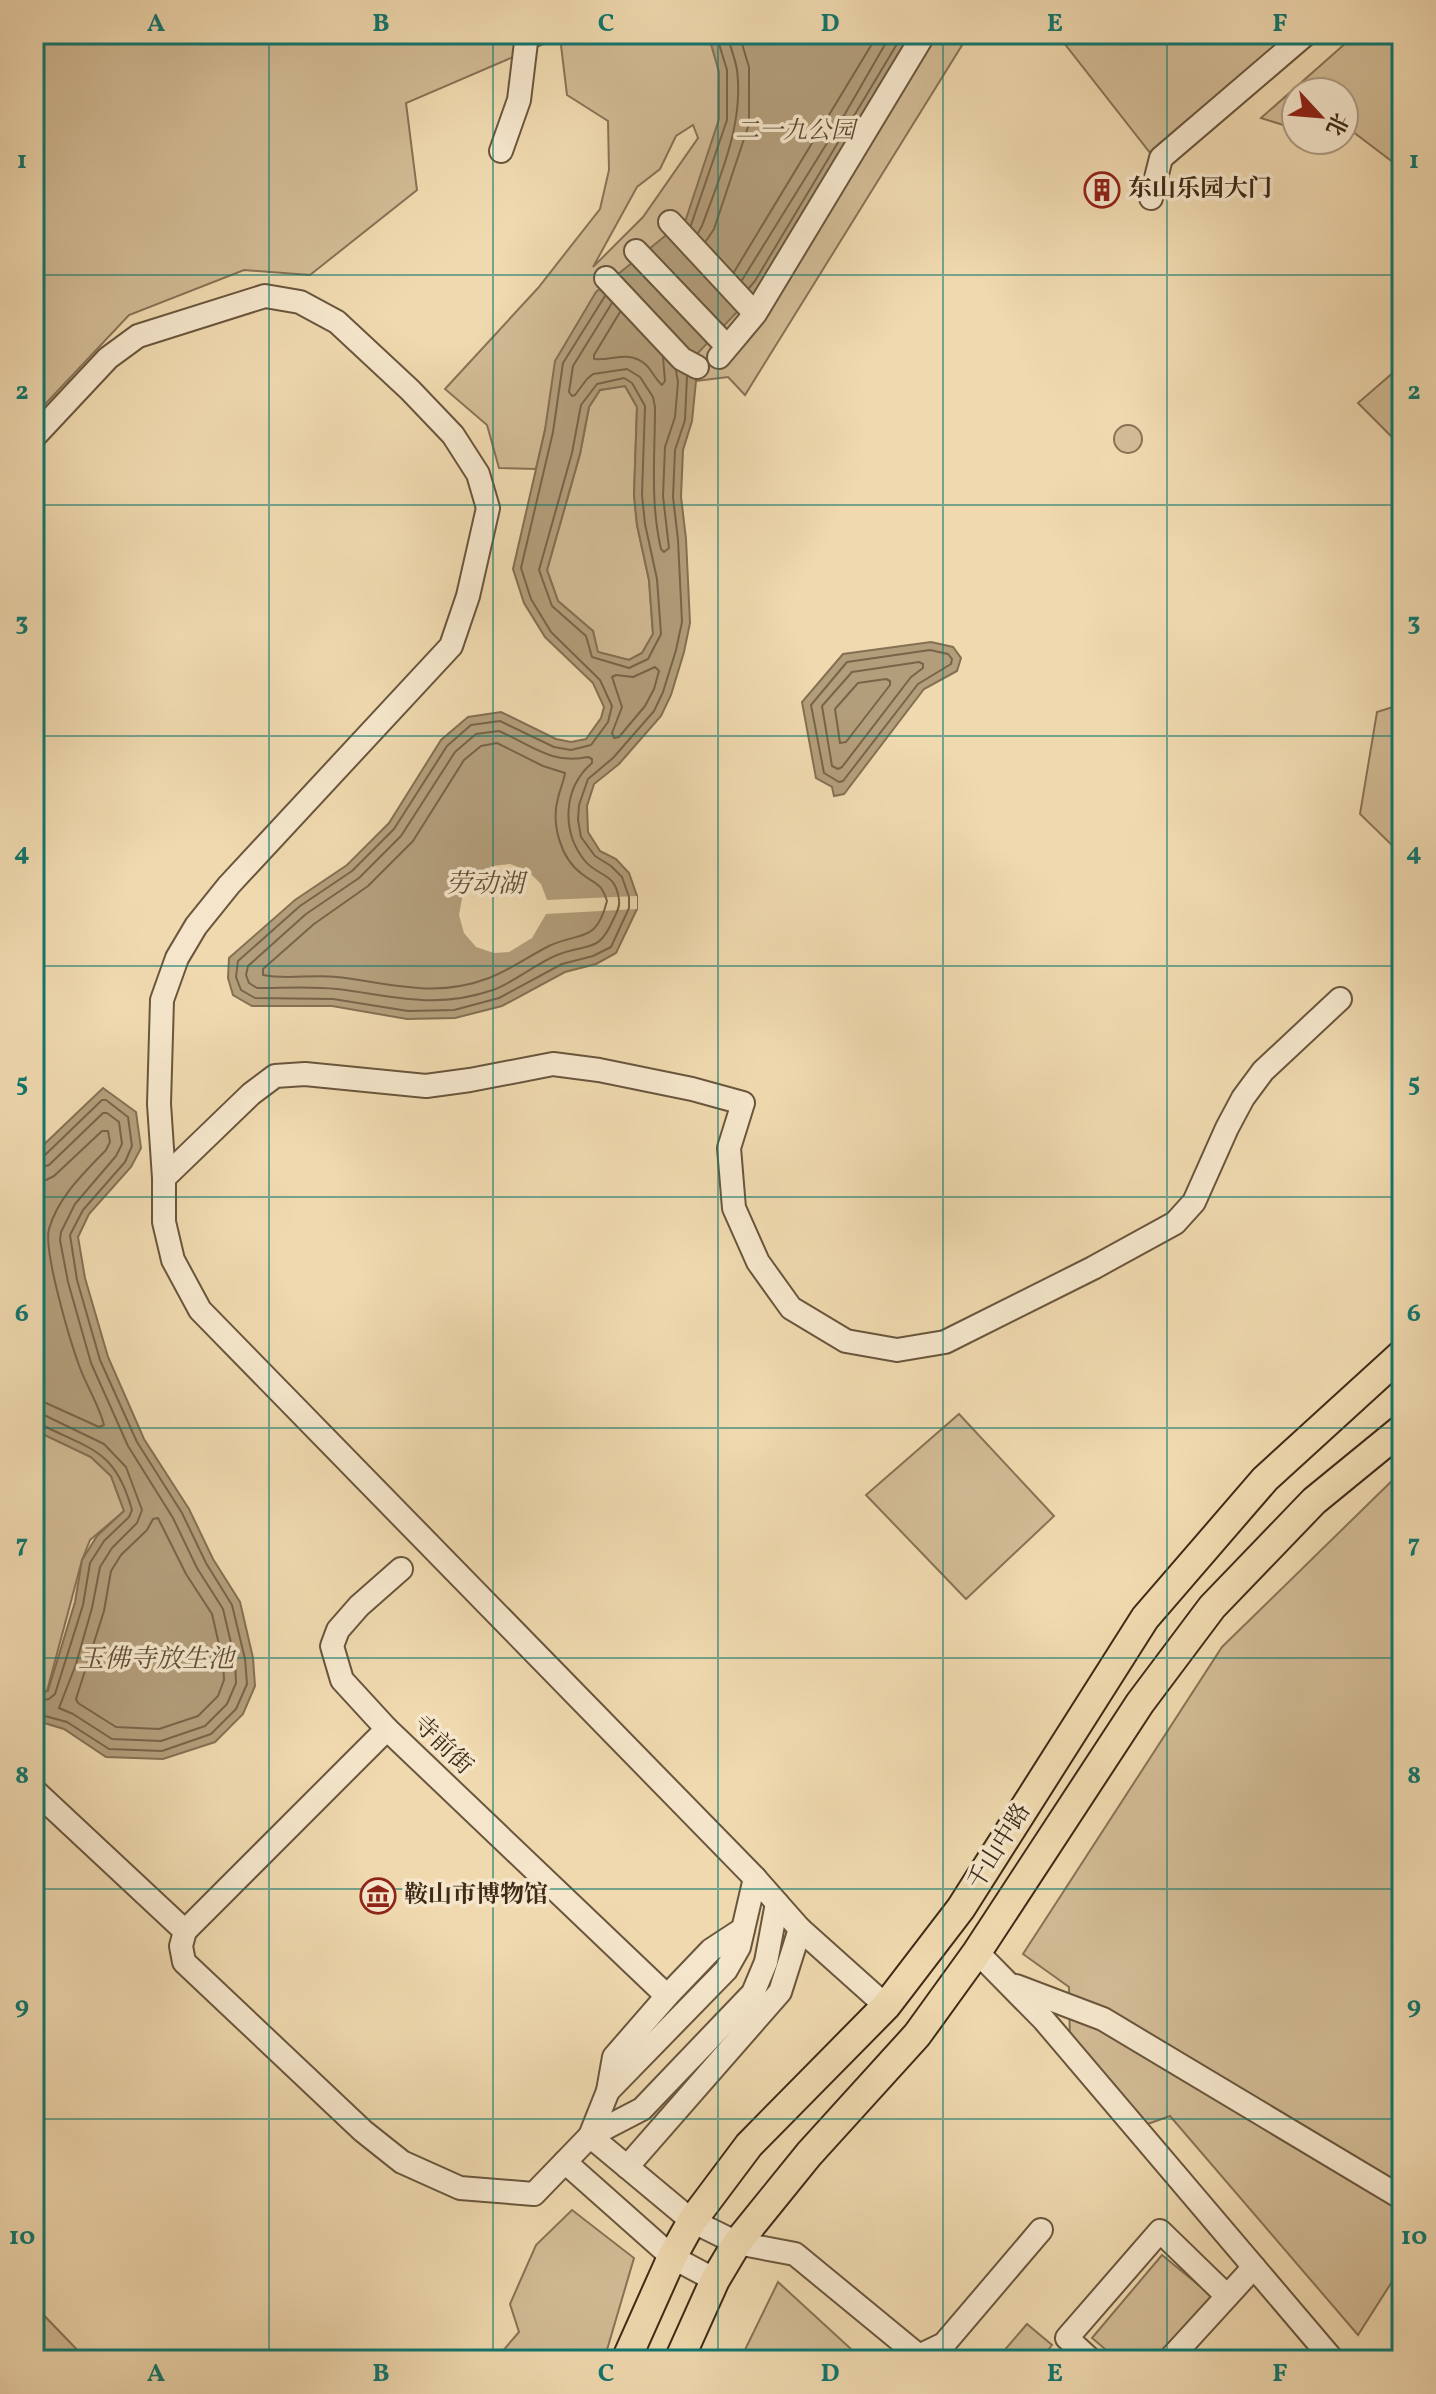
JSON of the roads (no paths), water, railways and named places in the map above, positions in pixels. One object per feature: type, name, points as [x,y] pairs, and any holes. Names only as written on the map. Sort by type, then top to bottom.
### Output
[{"type":"main road","name":"千山中路","points":[[626,2360],[672,2257],[692,2221],[749,2145],[886,2006],[961,1908],[1145,1618],[1265,1479],[1402,1354]]},
{"type":"main road","name":"千山中路","points":[[679,2360],[715,2280],[737,2243],[809,2154],[917,2035],[977,1952],[1140,1703],[1212,1607],[1314,1501],[1402,1429]]},
{"type":"street","points":[[501,151],[519,100],[527,34]]},
{"type":"street","points":[[636,251],[719,348],[758,308],[924,34]]},
{"type":"street","points":[[1151,198],[1161,158],[1306,34]]},
{"type":"street","points":[[670,222],[748,306]]},
{"type":"street","points":[[606,278],[682,359],[697,367]]},
{"type":"street","points":[[34,437],[108,358],[138,336],[265,296],[300,302],[337,322],[453,435],[478,474],[488,508],[468,596],[451,646],[229,885],[196,926],[177,958],[162,1000],[159,1104],[164,1222],[173,1260],[200,1310],[755,1878],[800,1929],[886,2006]]},
{"type":"street","points":[[164,1178],[251,1094],[275,1076],[305,1074],[426,1086],[553,1064],[692,1089],[743,1103],[729,1148],[734,1208],[758,1262],[791,1308],[846,1341],[897,1350],[945,1342],[1175,1223],[1194,1202],[1243,1098],[1263,1071],[1340,999]]},
{"type":"street","points":[[387,1729],[342,1680],[332,1646],[338,1630],[359,1606],[401,1569]]},
{"type":"street","name":"寺前街","points":[[185,1931],[387,1729],[667,1996]]},
{"type":"street","points":[[34,1790],[185,1931],[181,1946],[184,1962],[363,2131],[402,2162],[460,2188],[534,2194],[590,2136],[642,2109],[753,1993],[766,1962],[777,1903]]},
{"type":"street","points":[[608,2091],[726,1970],[739,1947],[755,1878]]},
{"type":"street","points":[[590,2136],[608,2091],[614,2057],[711,1950],[743,1929]]},
{"type":"street","points":[[627,2167],[780,1992],[800,1929]]},
{"type":"street","points":[[977,1952],[1044,2020],[1333,2360]]},
{"type":"street","points":[[1007,1983],[1103,2019],[1402,2198]]},
{"type":"street","points":[[686,2013],[712,2036]]},
{"type":"street","points":[[590,2136],[692,2221],[737,2243],[795,2254],[918,2358],[944,2344],[1041,2230]]},
{"type":"street","points":[[565,2162],[672,2257],[715,2280]]},
{"type":"street","points":[[1091,2360],[1067,2338],[1160,2231],[1227,2296]]},
{"type":"street","points":[[1169,2360],[1254,2267]]},
{"type":"water","name":"劳动湖","points":[[708,34],[912,34],[762,286],[693,358],[696,381],[692,421],[683,450],[681,497],[690,623],[684,652],[661,716],[619,764],[594,784],[587,806],[588,832],[600,851],[616,859],[629,873],[637,896],[637,909],[616,953],[596,964],[565,972],[502,1006],[455,1018],[407,1019],[332,1006],[252,1006],[233,995],[228,978],[229,958],[295,900],[347,865],[389,823],[441,740],[468,717],[501,712],[556,739],[571,742],[586,739],[601,718],[604,707],[593,683],[545,637],[524,603],[513,569],[545,430],[555,361],[596,292],[686,219],[719,119],[719,72]],"holes":[[[625,386],[637,407],[634,495],[649,580],[653,634],[642,653],[629,660],[598,652],[593,631],[558,601],[547,570],[580,454],[589,407],[600,390]]]},
{"type":"water","points":[[931,642],[953,647],[961,658],[957,671],[924,689],[844,794],[834,796],[832,787],[816,778],[802,702],[843,654]]},
{"type":"water","name":"玉佛寺放生池","points":[[103,1088],[136,1112],[141,1148],[131,1167],[89,1214],[78,1237],[85,1278],[108,1357],[144,1439],[189,1509],[213,1559],[240,1602],[253,1658],[255,1686],[243,1714],[215,1742],[163,1759],[106,1757],[64,1729],[34,1720],[34,1695],[48,1691],[75,1602],[82,1560],[97,1536],[124,1511],[111,1476],[91,1457],[34,1430],[34,1154]]},
{"type":"place","name":"东山乐园大门","points":[[1102,190]]},
{"type":"place","name":"鞍山市博物馆","points":[[378,1896]]},
{"type":"park label","name":"二一九公园","points":[[795,132]]}]
